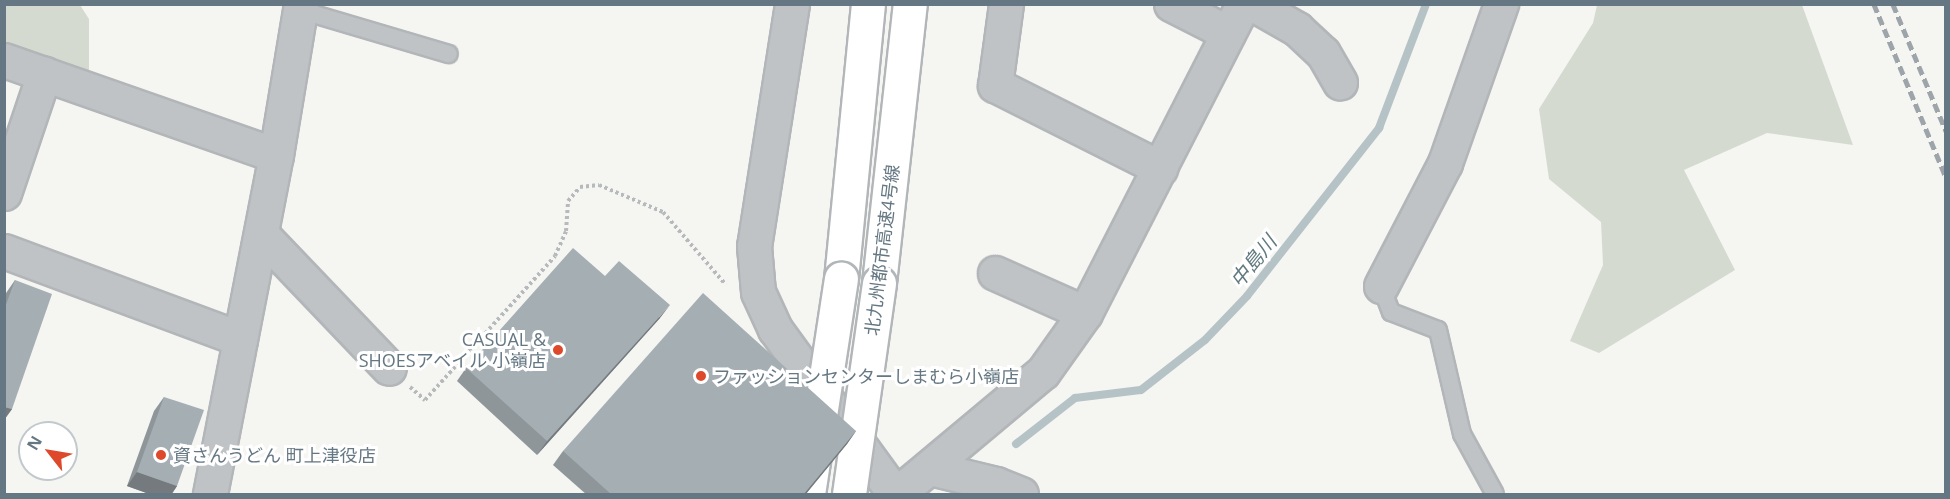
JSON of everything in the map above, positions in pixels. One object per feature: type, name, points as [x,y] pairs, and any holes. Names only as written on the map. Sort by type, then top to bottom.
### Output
[{"type":"highway","name":"北九州都市高速4号線","points":[[808,495],[841,279],[868,4]]},
{"type":"highway","name":"北九州都市高速4号線","points":[[849,495],[879,283],[910,4]]},
{"type":"street","points":[[792,4],[754,246],[758,292],[775,329],[896,495],[1043,372],[1086,313],[1243,4]]},
{"type":"street","points":[[1006,4],[995,85],[1160,168]]},
{"type":"street","points":[[1171,4],[1228,33]]},
{"type":"street","points":[[1253,4],[1297,29],[1323,53],[1340,82]]},
{"type":"street","points":[[1381,286],[1446,163],[1500,4]]},
{"type":"street","points":[[210,495],[276,155],[300,7]]},
{"type":"street","points":[[4,60],[276,155]]},
{"type":"street","points":[[4,193],[44,74]]},
{"type":"street","points":[[261,234],[389,368]]},
{"type":"street","points":[[4,251],[240,339]]},
{"type":"street","points":[[995,273],[1086,313]]},
{"type":"street","points":[[930,468],[996,484],[1021,495]]},
{"type":"lane","points":[[300,7],[450,54]]},
{"type":"lane","points":[[1381,286],[1391,312],[1438,330],[1462,434],[1495,495]]},
{"type":"path","points":[[389,368],[425,400],[555,256],[566,231],[568,201],[580,187],[599,185],[663,212],[730,290],[758,292]]},
{"type":"shaded area","points":[[5,5],[80,5],[89,19],[89,79],[5,49]]},
{"type":"shaded area","points":[[1597,5],[1802,5],[1853,145],[1767,133],[1684,170],[1735,270],[1599,353],[1570,341],[1603,265],[1601,222],[1549,179],[1539,109],[1593,23]]},
{"type":"building","name":"CASUAL & SHOESアベイル 小嶺店","points":[[573,248],[605,276],[619,261],[670,305],[547,441],[466,368]]},
{"type":"building","points":[[15,280],[52,294],[12,409],[4,407],[4,310]]},
{"type":"building","name":"ファッションセンターしまむら小嶺店","points":[[703,293],[856,431],[803,495],[612,495],[563,451]]},
{"type":"building","name":"資さんうどん 町上津役店","points":[[164,397],[204,410],[177,486],[137,472]]},
{"type":"waterway","name":"中島川","points":[[1016,444],[1075,398],[1141,390],[1205,340],[1247,296],[1379,128],[1426,4]]},
{"type":"railway","points":[[1874,4],[1946,177]]},
{"type":"railway","points":[[1893,4],[1946,131]]},
{"type":"place","name":"CASUAL & SHOESアベイル 小嶺店","points":[[558,350]]},
{"type":"place","name":"ファッションセンターしまむら小嶺店","points":[[701,376]]},
{"type":"place","name":"資さんうどん 町上津役店","points":[[161,455]]}]
